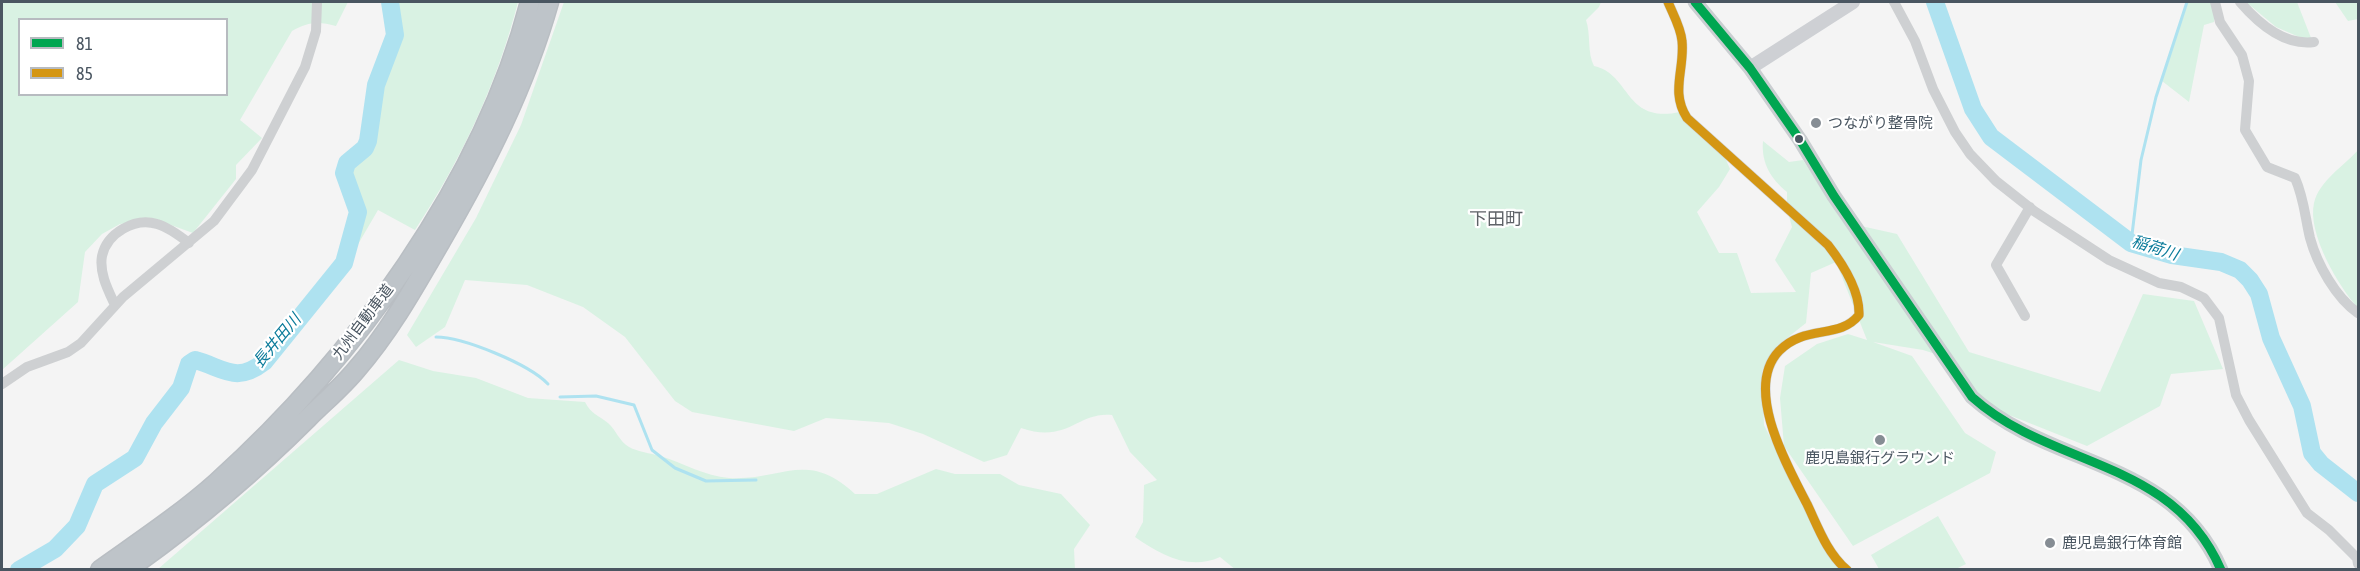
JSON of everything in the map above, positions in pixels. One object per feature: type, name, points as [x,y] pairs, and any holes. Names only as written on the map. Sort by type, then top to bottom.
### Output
[{"type":"highway","name":"九州自動車道","points":[[100,570],[216,483],[318,381],[356,334],[402,270],[463,170],[507,73],[530,2]]},
{"type":"highway","name":"九州自動車道","points":[[127,570],[182,531],[280,446],[355,371],[381,339],[420,278],[501,129],[523,79],[549,2]]},
{"type":"main road","points":[[1695,2],[1750,68],[1834,196],[1972,396],[1983,406],[2023,431],[2136,481],[2167,499],[2199,529],[2221,570]]},
{"type":"main road","points":[[1750,68],[1853,2]]},
{"type":"street","points":[[2,384],[27,367],[68,352],[81,343],[115,305],[214,221],[263,151],[311,52],[316,31],[317,2]]},
{"type":"street","points":[[1668,2],[1682,38],[1677,87],[1681,109],[1687,118],[1828,245],[1839,259],[1857,298],[1859,315],[1852,324],[1802,334],[1791,340],[1777,353],[1766,375],[1767,401],[1779,448],[1827,545],[1847,570]]},
{"type":"street","points":[[1894,2],[1915,41],[1933,89],[1955,132],[1970,154],[1996,181],[2030,207],[2109,260],[2159,283],[2181,287],[2205,298],[2219,318],[2236,395],[2249,420],[2307,513],[2329,530],[2357,558],[2358,564]]},
{"type":"street","points":[[2215,2],[2220,22],[2242,54],[2249,81],[2245,130],[2267,167],[2295,178],[2303,195],[2311,240],[2339,295],[2358,313]]},
{"type":"street","points":[[2240,2],[2254,19],[2276,33],[2299,44],[2314,42]]},
{"type":"street","points":[[2025,316],[1996,265],[2030,207]]},
{"type":"street","points":[[115,305],[104,279],[102,257],[105,247],[120,230],[133,224],[156,223],[189,243]]},
{"type":"green space","points":[[2,2],[348,2],[336,26],[313,23],[292,31],[240,120],[262,138],[236,165],[236,179],[193,233],[157,220],[120,224],[102,234],[85,252],[78,302],[2,370]]},
{"type":"green space","points":[[392,2],[518,2],[500,62],[476,121],[448,176],[415,230],[378,210],[350,258],[361,222],[361,207],[348,180],[348,171],[350,164],[366,153],[371,141],[383,71],[398,40],[399,26]]},
{"type":"green space","points":[[564,2],[1601,2],[1586,20],[1594,66],[1615,78],[1638,105],[1648,111],[1662,114],[1680,112],[1724,155],[1730,169],[1719,187],[1697,212],[1719,253],[1737,253],[1751,293],[1796,292],[1775,260],[1792,227],[1787,209],[1787,192],[1768,170],[1763,141],[1789,162],[1803,160],[1843,222],[1897,234],[1969,352],[2100,392],[2143,294],[2194,301],[2223,369],[2171,374],[2160,406],[2087,446],[1989,407],[1951,359],[1923,350],[1873,342],[1912,356],[1965,433],[1996,452],[1990,473],[1853,546],[1784,446],[1780,398],[1785,366],[1817,344],[1848,334],[1867,340],[1836,262],[1811,273],[1806,323],[1777,346],[1762,371],[1764,425],[1827,551],[1841,569],[1236,570],[1220,557],[1209,561],[1186,562],[1165,555],[1135,537],[1143,522],[1144,485],[1157,480],[1130,452],[1112,415],[1100,415],[1050,432],[1021,428],[1007,455],[984,462],[923,434],[889,423],[826,418],[794,431],[692,412],[675,401],[625,337],[583,307],[527,285],[465,280],[445,327],[416,347],[407,335],[476,218],[521,125]]},
{"type":"green space","points":[[2188,2],[2214,2],[2214,22],[2204,25],[2189,102],[2162,81]]},
{"type":"green space","points":[[2246,2],[2297,2],[2313,43],[2276,27]]},
{"type":"green space","points":[[2335,2],[2358,2],[2358,19],[2348,21]]},
{"type":"green space","points":[[2358,150],[2358,308],[2342,287],[2326,259],[2315,230],[2313,216],[2314,203],[2321,188]]},
{"type":"green space","points":[[399,360],[433,371],[476,378],[528,398],[585,402],[592,412],[608,423],[629,447],[711,475],[748,478],[794,470],[808,470],[823,473],[855,494],[877,494],[936,469],[955,474],[1000,474],[1019,485],[1061,494],[1090,525],[1074,549],[1075,570],[158,569]]},
{"type":"green space","points":[[1938,516],[1966,564],[1956,569],[1879,569],[1871,555]]},
{"type":"waterway","name":"長井田川","points":[[19,570],[55,549],[77,526],[95,484],[135,458],[154,423],[181,388],[189,364],[195,360],[238,373],[254,369],[264,362],[344,263],[358,212],[344,173],[347,163],[365,148],[368,141],[376,85],[395,35],[390,2]]},
{"type":"waterway","name":"稲荷川","points":[[1935,2],[1973,109],[1991,137],[2131,243],[2172,255],[2221,262],[2240,270],[2250,280],[2259,294],[2271,338],[2302,406],[2312,453],[2321,464],[2358,493]]},
{"type":"waterway","points":[[2131,243],[2141,160],[2156,97],[2187,2]]},
{"type":"waterway","points":[[436,337],[448,338],[495,353],[526,368],[548,384]]},
{"type":"waterway","points":[[560,397],[596,396],[634,405],[652,450],[675,468],[706,481],[756,480]]},
{"type":"transit line","name":"85","points":[[1668,2],[1681,36],[1679,99],[1687,118],[1828,245],[1844,269],[1857,296],[1859,315],[1851,323],[1832,330],[1810,334],[1789,343],[1779,351],[1769,367],[1766,386],[1767,406],[1780,449],[1824,539],[1834,556],[1847,570]]},
{"type":"transit line","name":"81","points":[[1695,2],[1750,68],[1800,140],[1834,196],[1972,397],[2004,421],[2038,439],[2142,485],[2173,506],[2200,533],[2221,570]]},
{"type":"place","name":"つながり整骨院","points":[[1816,123]]},
{"type":"place","name":"鹿児島銀行グラウンド","points":[[1880,440]]},
{"type":"place","name":"鹿児島銀行体育館","points":[[2050,543]]},
{"type":"district","name":"下田町","points":[[1496,219]]}]
